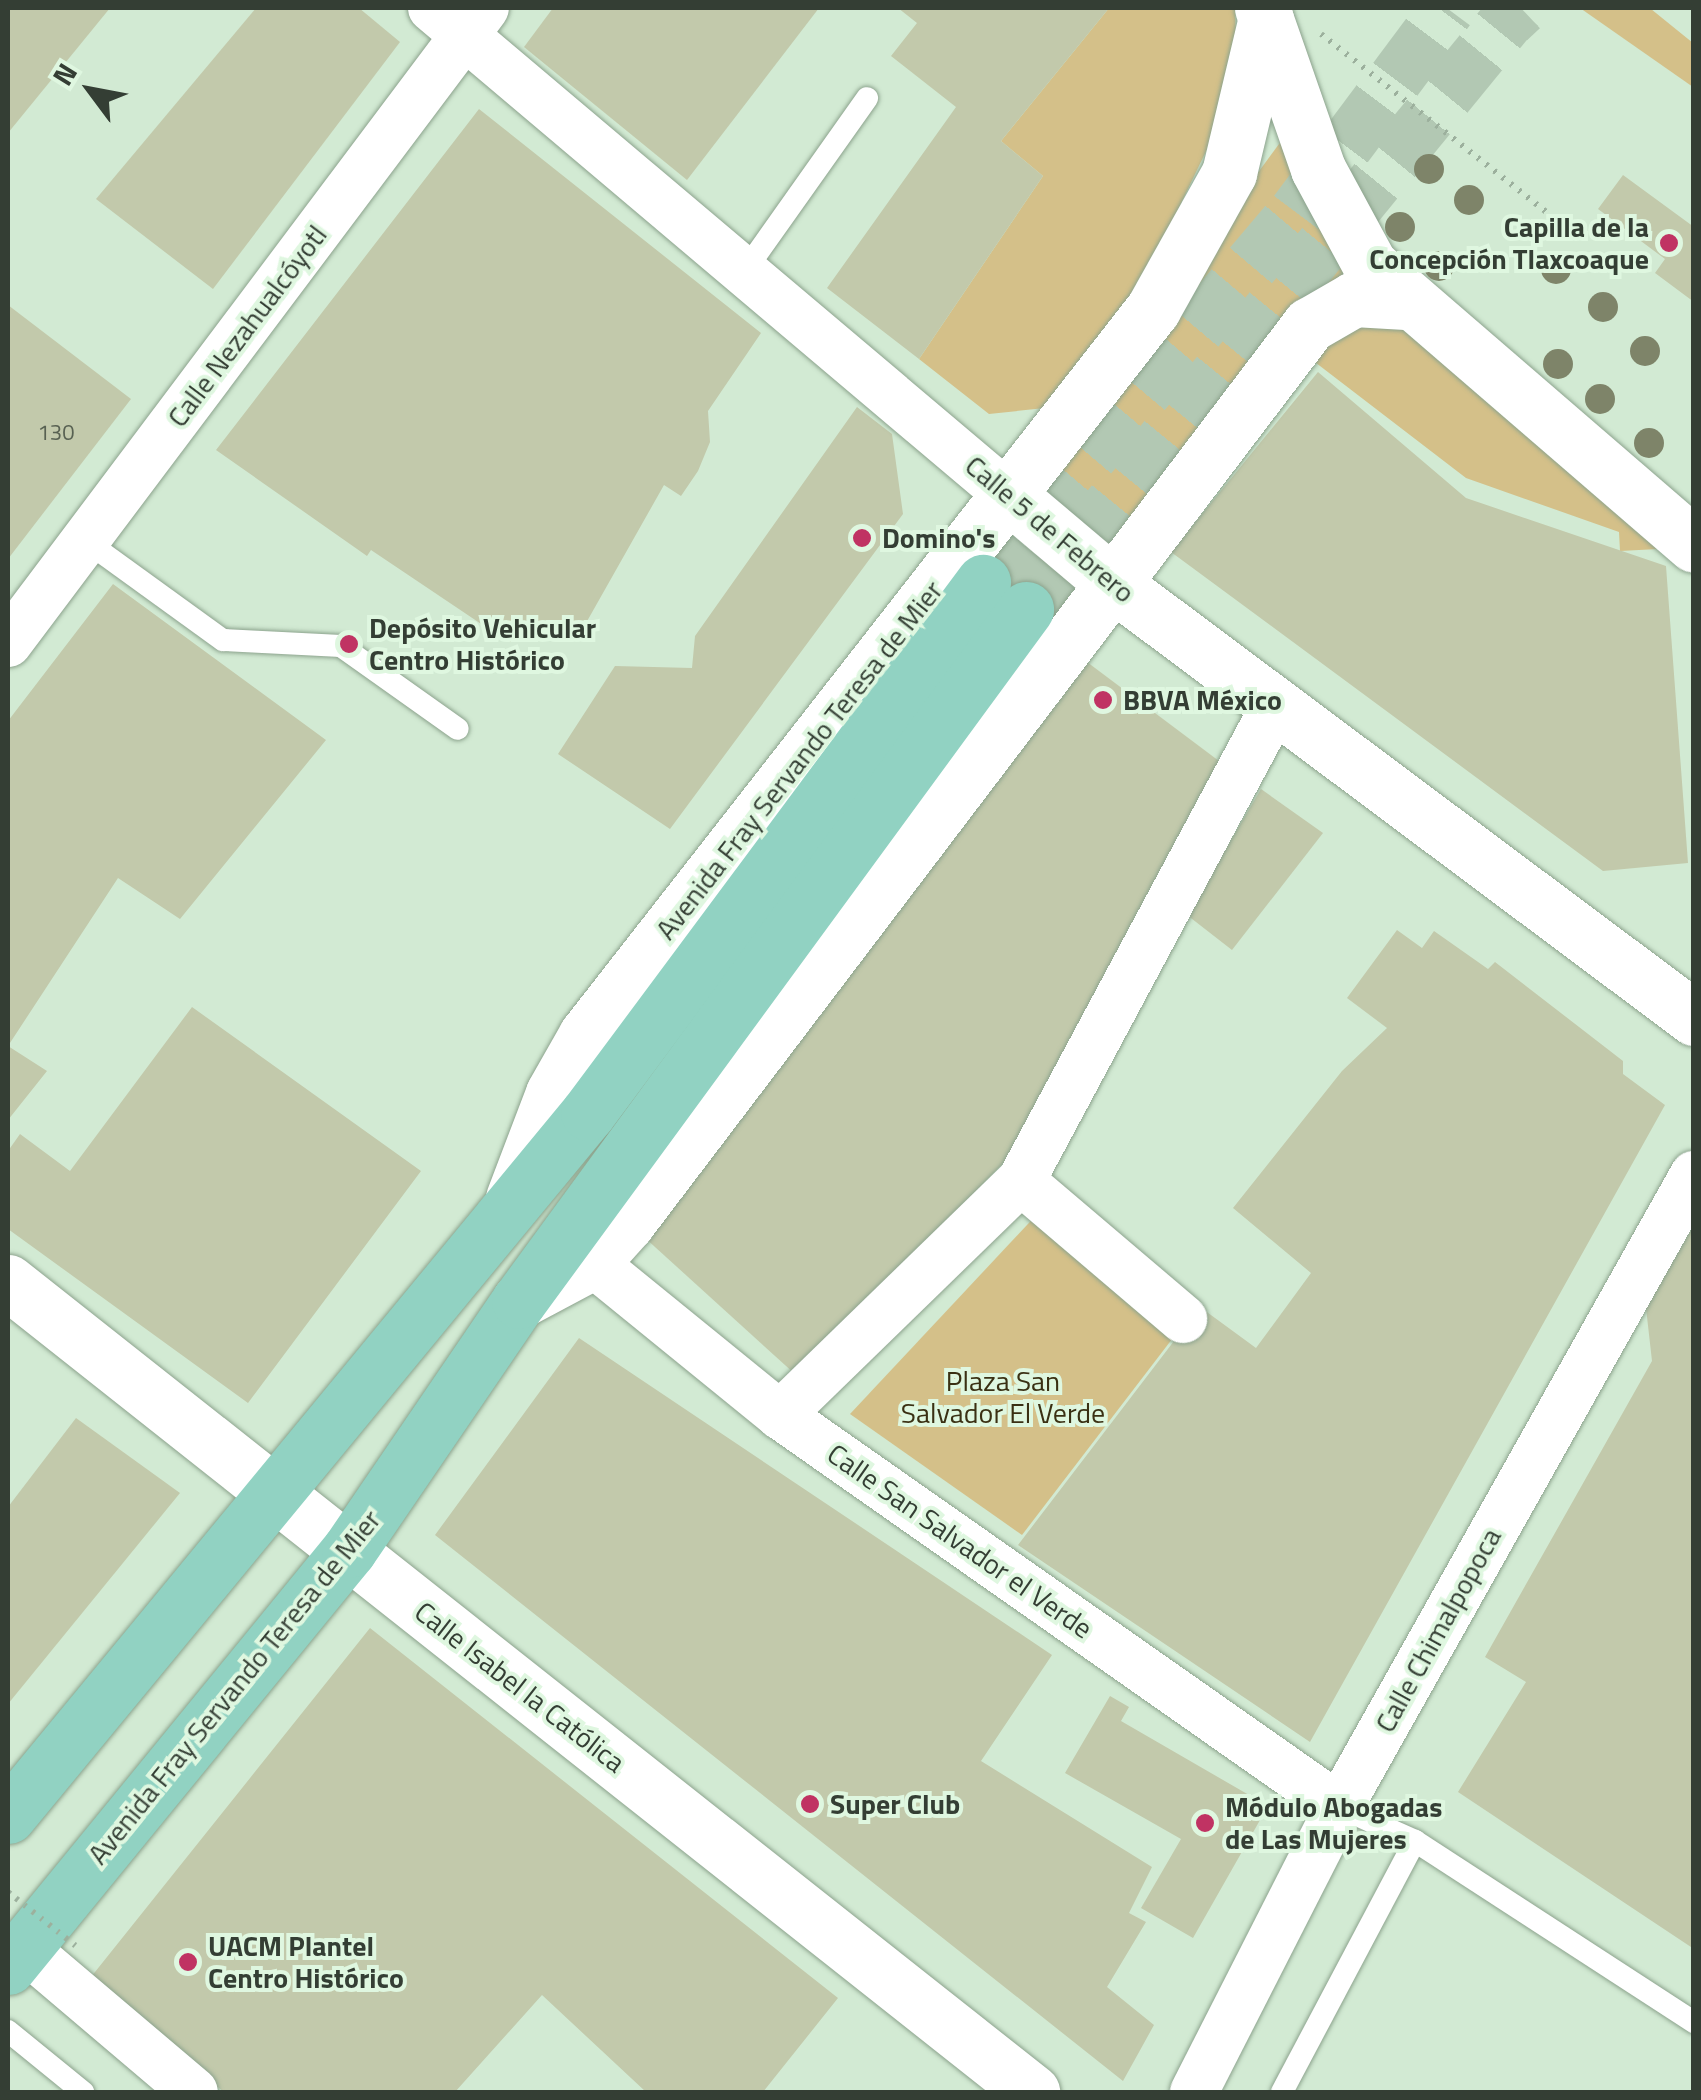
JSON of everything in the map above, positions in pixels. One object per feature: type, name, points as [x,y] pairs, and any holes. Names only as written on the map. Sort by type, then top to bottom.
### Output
[{"type":"main road","name":"Avenida Fray Servando Teresa de Mier","points":[[14,1797],[272,1494],[588,1112],[1005,596],[349,1550],[15,1957]]},
{"type":"street","name":"Calle 5 de Febrero","points":[[461,17],[744,272],[1116,586],[1694,1018]]},
{"type":"street","name":"Calle Nezahualcóyotl","points":[[8,643],[86,541],[461,17]]},
{"type":"street","points":[[1281,18],[1318,170],[1348,230],[1406,302],[1694,546]]},
{"type":"street","name":"Avenida Fray Servando Teresa de Mier","points":[[512,1201],[554,1093],[586,1035],[1152,309],[1198,236],[1229,173],[1281,18]]},
{"type":"street","name":"Avenida Fray Servando Teresa de Mier","points":[[519,1301],[592,1262],[1116,586],[1309,325],[1354,299],[1406,302]]},
{"type":"street","points":[[780,1415],[1021,1181],[1276,706]]},
{"type":"street","name":"Calle Chimalpopoca","points":[[1194,2092],[1339,1807],[1694,1176]]},
{"type":"street","points":[[1021,1181],[1183,1320]]},
{"type":"street","name":"Calle San Salvador el Verde","points":[[592,1262],[780,1415],[1339,1807]]},
{"type":"street","name":"Calle Isabel la Católica","points":[[8,1282],[1032,2092]]},
{"type":"street","points":[[15,1957],[194,2092]]},
{"type":"lane","points":[[744,272],[867,98]]},
{"type":"lane","points":[[86,541],[223,640],[340,646],[458,728]]},
{"type":"lane","points":[[1339,1807],[1415,1841],[1694,2022]]},
{"type":"lane","points":[[1282,2092],[1415,1841]]},
{"type":"lane","points":[[8,2031],[83,2092]]},
{"type":"path","points":[[1281,18],[1564,226]]},
{"type":"path","points":[[8,1892],[80,1950]]},
{"type":"green space","points":[[1109,8],[1235,8],[1236,40],[1210,143],[1137,295],[1045,408],[989,414],[919,359],[1043,176],[1001,141]]},
{"type":"green space","points":[[1580,8],[1651,9],[1693,43],[1693,87]]},
{"type":"green space","points":[[1290,129],[1357,271],[1144,518],[1109,531],[1051,482],[1051,455]]},
{"type":"green space","points":[[1403,319],[1677,548],[1620,551],[1619,532],[1466,478],[1307,356],[1330,330]]},
{"type":"green space","name":"Plaza San Salvador El Verde","points":[[1041,1210],[1179,1330],[1022,1535],[850,1414]]},
{"type":"building","points":[[8,8],[110,8],[8,133]]},
{"type":"building","points":[[256,8],[359,8],[400,42],[213,289],[96,199]]},
{"type":"building","points":[[553,8],[819,8],[687,180],[524,47]]},
{"type":"building","points":[[898,8],[1109,8],[1001,141],[1043,176],[919,359],[827,288],[956,107],[891,56],[917,23]]},
{"type":"building","points":[[479,109],[761,333],[708,411],[710,442],[698,471],[681,496],[664,485],[577,639],[508,642],[371,550],[367,556],[216,450]]},
{"type":"building","name":"Capilla de la Concepción Tlaxcoaque","points":[[1623,175],[1694,227],[1694,302],[1655,273],[1665,259],[1598,209]]},
{"type":"building","points":[[8,305],[131,399],[8,559]]},
{"type":"building","points":[[1318,372],[1466,498],[1666,566],[1688,863],[1603,871],[1171,552]]},
{"type":"building","points":[[857,407],[892,434],[903,514],[670,829],[558,754],[615,666],[692,668],[695,636]]},
{"type":"building","points":[[113,584],[326,740],[180,919],[118,878],[8,1046],[8,721]]},
{"type":"building","points":[[1079,656],[1223,764],[1012,1154],[796,1375],[644,1237]]},
{"type":"building","points":[[1261,789],[1323,833],[1232,950],[1187,915]]},
{"type":"building","points":[[1397,930],[1422,948],[1434,931],[1488,969],[1495,962],[1623,1061],[1623,1074],[1665,1105],[1310,1742],[1018,1545],[1200,1307],[1256,1348],[1311,1273],[1233,1208],[1342,1071],[1387,1028],[1347,998]]},
{"type":"building","points":[[192,1007],[421,1171],[248,1403],[8,1229],[8,1151],[20,1134],[70,1171]]},
{"type":"building","points":[[8,1046],[47,1071],[8,1120]]},
{"type":"building","points":[[1694,1225],[1694,1949],[1458,1792],[1526,1682],[1485,1657],[1652,1361],[1646,1308]]},
{"type":"building","points":[[579,1338],[1052,1655],[981,1761],[1152,1867],[1129,1913],[1146,1922],[1107,1987],[1154,2025],[1123,2081],[435,1535]]},
{"type":"building","points":[[76,1418],[180,1493],[8,1704],[8,1507]]},
{"type":"building","points":[[370,1628],[838,1998],[763,2092],[646,2092],[542,1995],[455,2092],[224,2092],[87,1982]]},
{"type":"building","name":"Módulo Abogadas de Las Mujeres","points":[[1110,1696],[1129,1707],[1121,1721],[1268,1806],[1193,1938],[1141,1908],[1181,1839],[1065,1773]]},
{"type":"tunnel","points":[[983,582],[1296,212],[1448,8]]},
{"type":"tunnel","points":[[1026,609],[1517,8]]},
{"type":"tunnel","points":[[1508,20],[1521,8]]},
{"type":"place","name":"Capilla de la Concepción Tlaxcoaque","points":[[1669,243]]},
{"type":"place","name":"Domino's","points":[[862,538]]},
{"type":"place","name":"Depósito Vehicular Centro Histórico","points":[[349,644]]},
{"type":"place","name":"BBVA México","points":[[1103,700]]},
{"type":"place","name":"Super Club","points":[[810,1804]]},
{"type":"place","name":"Módulo Abogadas de Las Mujeres","points":[[1205,1823]]},
{"type":"place","name":"UACM Plantel Centro Histórico","points":[[188,1962]]}]
